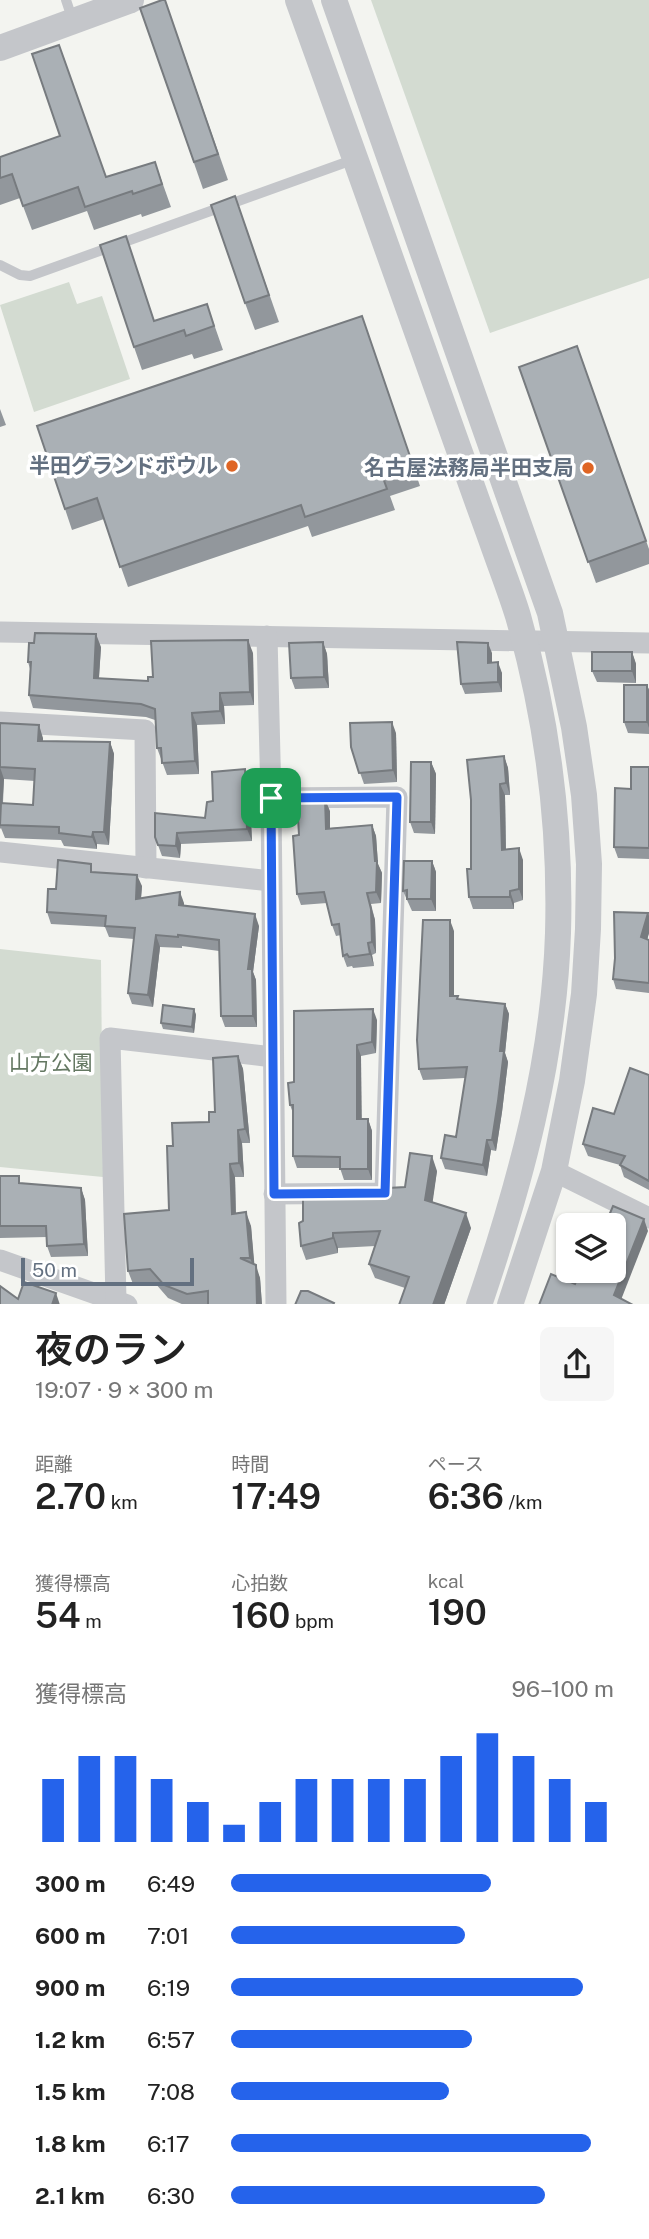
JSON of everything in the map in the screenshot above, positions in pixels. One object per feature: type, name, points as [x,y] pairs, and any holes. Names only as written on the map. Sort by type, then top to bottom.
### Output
[{"type":"street","points":[[0,48],[69,10],[131,0]]},
{"type":"street","points":[[298,0],[517,613],[544,730],[558,861],[554,997],[543,1077],[525,1157],[506,1226],[479,1304]]},
{"type":"street","points":[[334,0],[550,613],[574,727],[584,795],[589,864],[584,994],[572,1081],[554,1171],[510,1304]]},
{"type":"street","points":[[0,632],[649,643]]},
{"type":"street","points":[[267,636],[276,1304]]},
{"type":"street","points":[[0,722],[145,730],[146,868]]},
{"type":"street","points":[[271,798],[397,797],[385,1193],[274,1194]]},
{"type":"street","points":[[0,852],[271,881]]},
{"type":"street","points":[[0,1260],[121,1303],[110,1038],[273,1058]]},
{"type":"street","points":[[554,1171],[649,1218]]},
{"type":"lane","points":[[0,265],[20,275],[30,276],[355,159]]},
{"type":"green space","points":[[371,0],[649,0],[649,278],[490,333]]},
{"type":"green space","points":[[69,282],[77,304],[102,296],[130,379],[34,412],[0,305]]},
{"type":"green space","name":"山方公園","points":[[0,949],[101,960],[103,1177],[0,1167]]},
{"type":"building","points":[[165,0],[218,154],[194,162],[140,8]]},
{"type":"building","points":[[59,45],[106,177],[155,162],[162,184],[85,207],[78,187],[23,206],[12,174],[0,178],[0,157],[60,136],[32,54]]},
{"type":"building","points":[[235,196],[269,295],[245,303],[211,205]]},
{"type":"building","points":[[126,236],[154,321],[207,304],[214,326],[186,336],[184,330],[134,347],[100,245]]},
{"type":"building","name":"半田グランドボウル","points":[[362,316],[413,465],[382,475],[387,489],[305,517],[301,505],[120,567],[97,498],[65,509],[37,426]]},
{"type":"building","name":"名古屋法務局半田支局","points":[[577,346],[646,541],[588,562],[519,367]]},
{"type":"building","points":[[35,633],[96,634],[94,678],[148,681],[148,677],[153,677],[151,641],[248,640],[250,692],[220,693],[220,711],[192,713],[195,761],[162,763],[161,748],[157,748],[155,709],[141,704],[29,695],[29,643],[34,643]]},
{"type":"building","points":[[323,642],[324,677],[291,678],[289,643]]},
{"type":"building","points":[[457,642],[488,643],[488,663],[498,662],[498,682],[461,684]]},
{"type":"building","points":[[592,652],[632,652],[632,671],[592,671]]},
{"type":"building","points":[[624,685],[647,685],[647,722],[624,722]]},
{"type":"building","points":[[392,722],[393,770],[359,773],[351,747],[350,723]]},
{"type":"building","points":[[0,723],[39,725],[38,741],[110,742],[104,832],[93,832],[92,837],[59,833],[59,827],[0,825],[1,803],[33,805],[35,769],[0,767]]},
{"type":"building","points":[[504,756],[506,783],[500,784],[502,850],[519,848],[519,889],[510,891],[510,897],[469,897],[467,869],[471,869],[471,800],[467,760]]},
{"type":"building","points":[[411,762],[431,762],[431,822],[410,822]]},
{"type":"building","points":[[631,767],[649,767],[649,848],[614,847],[615,788],[631,789]]},
{"type":"building","points":[[245,769],[247,829],[177,833],[176,846],[158,845],[155,837],[155,813],[205,818],[207,802],[213,801],[212,772]]},
{"type":"building","points":[[325,799],[326,829],[372,825],[377,861],[376,892],[367,893],[371,909],[372,942],[368,943],[370,954],[343,956],[339,924],[332,925],[324,892],[297,894],[293,836],[299,835],[297,800]]},
{"type":"building","points":[[58,860],[91,864],[91,872],[137,875],[136,899],[180,892],[179,905],[255,914],[248,969],[252,969],[253,1016],[221,1016],[219,940],[156,935],[148,995],[128,993],[135,928],[105,926],[106,916],[47,912],[48,889],[56,889]]},
{"type":"building","points":[[404,861],[432,861],[431,899],[407,899],[407,890],[403,891]]},
{"type":"building","points":[[614,912],[648,913],[641,937],[649,940],[649,983],[613,979]]},
{"type":"building","points":[[423,920],[450,920],[450,996],[505,1004],[500,1051],[504,1051],[498,1101],[492,1140],[487,1140],[483,1165],[441,1158],[445,1135],[456,1137],[467,1067],[419,1069],[417,1040]]},
{"type":"building","points":[[163,1005],[194,1009],[192,1027],[161,1023]]},
{"type":"building","points":[[373,1009],[372,1042],[357,1045],[357,1119],[368,1119],[368,1169],[340,1169],[340,1157],[293,1156],[293,1105],[290,1105],[288,1083],[294,1082],[294,1011]]},
{"type":"building","points":[[238,1056],[245,1129],[238,1130],[239,1163],[230,1164],[232,1214],[246,1212],[250,1258],[240,1258],[256,1265],[257,1304],[208,1304],[208,1291],[187,1294],[164,1285],[150,1269],[128,1271],[124,1214],[169,1210],[167,1146],[173,1146],[172,1123],[209,1122],[209,1112],[215,1112],[213,1058]]},
{"type":"building","points":[[630,1068],[649,1075],[649,1181],[620,1165],[625,1156],[583,1144],[593,1108],[614,1114]]},
{"type":"building","points":[[410,1153],[432,1156],[425,1200],[466,1213],[433,1304],[399,1304],[409,1277],[369,1264],[380,1231],[333,1233],[333,1238],[301,1246],[299,1223],[303,1221],[303,1192],[380,1192],[388,1188],[405,1187]]},
{"type":"building","points":[[0,1176],[19,1176],[19,1183],[81,1188],[84,1244],[47,1246],[46,1226],[0,1226]]},
{"type":"building","points":[[613,1206],[644,1219],[626,1265],[626,1213],[610,1213]]},
{"type":"building","points":[[551,1274],[556,1276],[556,1283],[619,1283],[614,1295],[631,1304],[539,1304]]},
{"type":"building","points":[[24,1282],[56,1293],[52,1304],[0,1304],[0,1286],[18,1299]]},
{"type":"building","points":[[301,1291],[308,1291],[334,1303],[334,1304],[295,1304]]},
{"type":"place","name":"半田グランドボウル","points":[[232,466]]},
{"type":"place","name":"名古屋法務局半田支局","points":[[588,468]]},
{"type":"route","points":[[397,797],[385,1193],[274,1194],[271,798],[397,797]]}]
